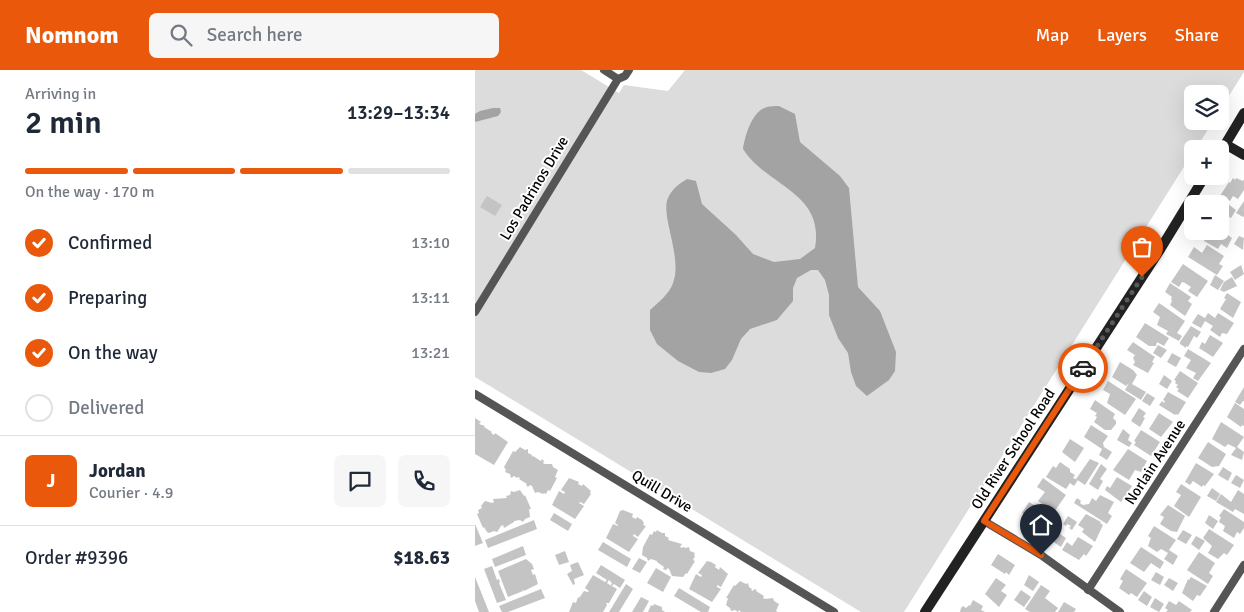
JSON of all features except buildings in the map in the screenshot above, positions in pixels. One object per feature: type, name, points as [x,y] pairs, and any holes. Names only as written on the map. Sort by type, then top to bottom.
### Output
[{"type":"main road","points":[[1228,140],[1244,113]]},
{"type":"main road","points":[[1229,150],[1244,155]]},
{"type":"main road","name":"Old River School Road","points":[[925,612],[1199,185]]},
{"type":"street","points":[[604,70],[618,79]]},
{"type":"street","points":[[616,70],[618,79]]},
{"type":"street","name":"Los Padrinos Drive","points":[[475,312],[618,79],[625,76],[629,70]]},
{"type":"street","name":"Norlain Avenue","points":[[1088,590],[1244,349]]},
{"type":"street","name":"Quill Drive","points":[[475,394],[834,612]]},
{"type":"street","points":[[984,521],[1041,555],[1120,612]]},
{"type":"street","points":[[1214,612],[1244,565]]},
{"type":"shaded area","points":[[475,70],[581,70],[619,93],[624,85],[668,91],[685,70],[1244,70],[1229,96],[1229,85],[1184,85],[1184,130],[1208,130],[1201,140],[1184,140],[1184,167],[904,612],[861,612],[475,377]]},
{"type":"shaded area","points":[[779,106],[795,114],[800,142],[840,176],[849,188],[858,287],[880,311],[896,352],[895,371],[889,380],[867,396],[856,386],[851,372],[848,353],[838,338],[829,315],[829,295],[825,280],[818,270],[811,270],[797,278],[793,288],[793,301],[777,320],[750,329],[741,339],[732,360],[725,369],[711,373],[699,372],[678,361],[657,344],[650,330],[650,310],[669,290],[675,273],[674,250],[666,206],[672,192],[687,179],[696,181],[702,204],[736,235],[753,254],[774,262],[800,259],[815,248],[816,229],[811,214],[803,202],[753,162],[743,149],[745,138],[757,113],[767,107]]},
{"type":"shaded area","points":[[493,108],[500,108],[501,112],[498,116],[475,122],[475,114]]},
{"type":"way so far","points":[[1083,368],[1142,277]]},
{"type":"route","points":[[1041,555],[984,521],[1083,368]]}]
